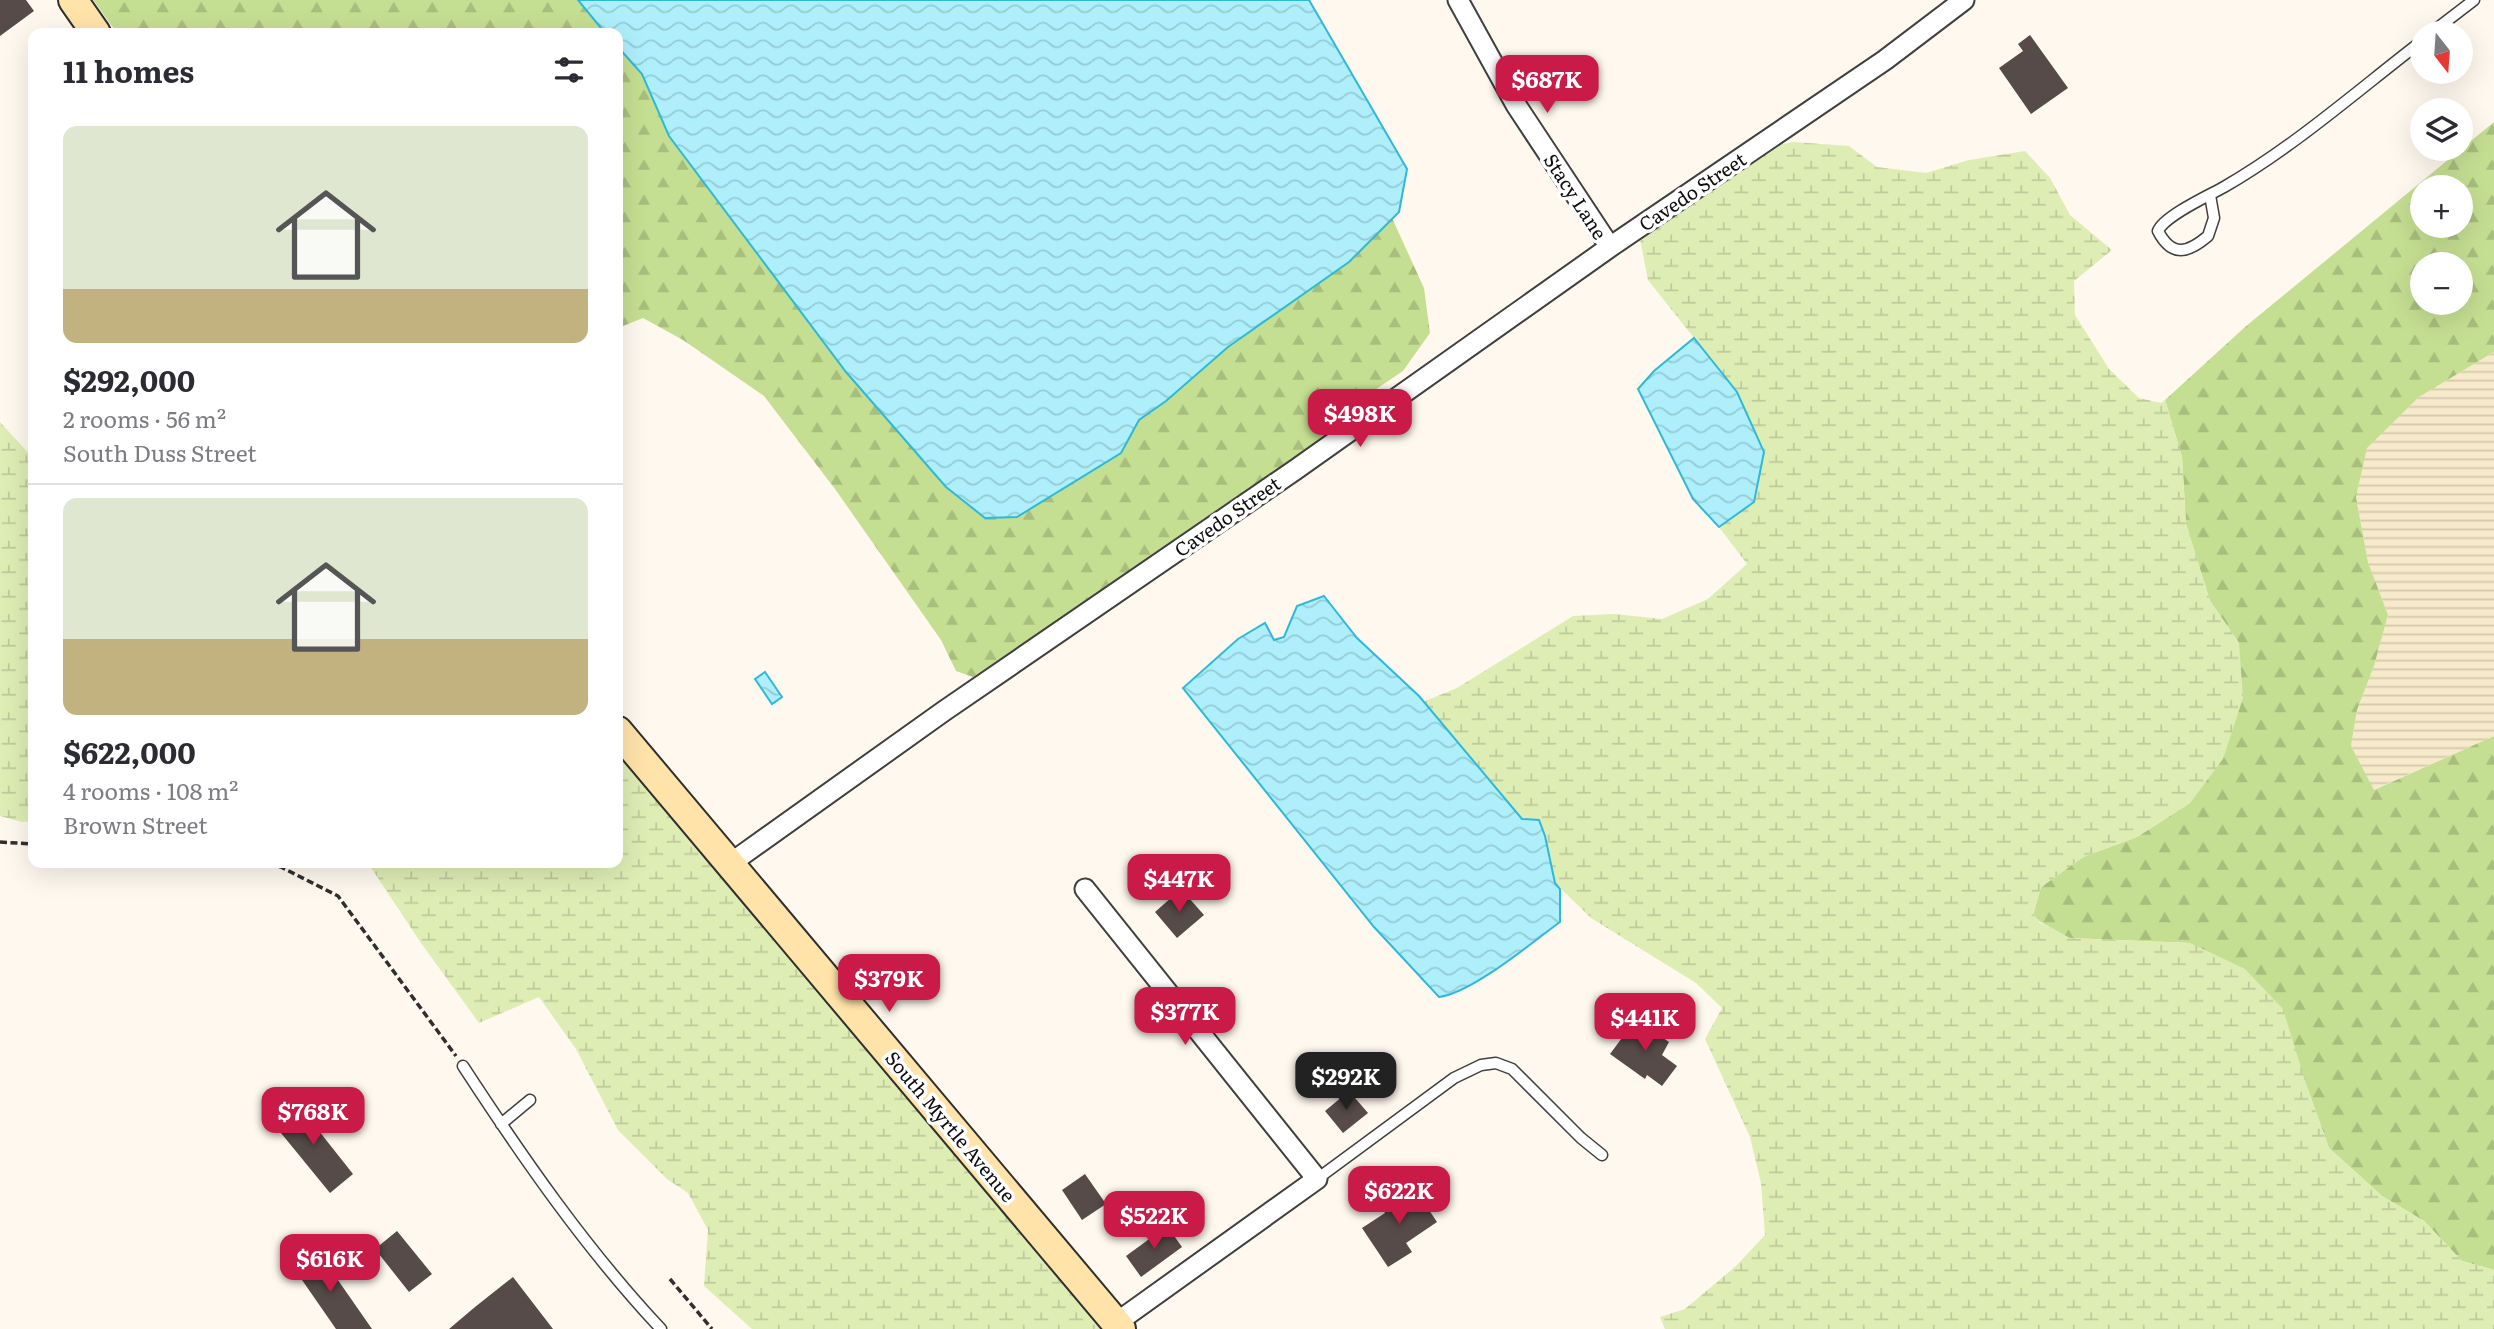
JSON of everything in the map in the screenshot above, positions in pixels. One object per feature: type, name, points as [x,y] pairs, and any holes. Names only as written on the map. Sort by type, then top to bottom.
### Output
[{"type":"street","points":[[72,0],[92,28]]},
{"type":"street","name":"Stacy Lane","points":[[1458,0],[1516,106],[1610,247]]},
{"type":"street","name":"Cavedo Street","points":[[730,863],[1610,247],[1885,60],[1964,0]]},
{"type":"street","name":"South Myrtle Avenue","points":[[623,737],[1119,1326]]},
{"type":"street","points":[[1085,889],[1317,1179],[1119,1326]]},
{"type":"lane","points":[[2447,21],[2474,0]]},
{"type":"lane","points":[[2210,195],[2214,218],[2208,236],[2190,248],[2177,250],[2167,246],[2158,232],[2160,226],[2210,195],[2258,167],[2410,50]]},
{"type":"lane","points":[[1317,1179],[1454,1077],[1481,1065],[1496,1063],[1512,1069],[1581,1138],[1602,1154]]},
{"type":"lane","points":[[463,1066],[501,1124],[621,1286],[661,1329]]},
{"type":"lane","points":[[501,1124],[530,1100]]},
{"type":"path","points":[[0,842],[28,844]]},
{"type":"path","points":[[283,868],[338,896],[463,1066]]},
{"type":"path","points":[[670,1279],[712,1329]]},
{"type":"shaded area","points":[[2494,352],[2494,736],[2373,790],[2351,746],[2357,710],[2374,666],[2388,615],[2368,562],[2356,497],[2367,447],[2419,397]]},
{"type":"green space","points":[[93,0],[578,0],[601,28],[113,28]]},
{"type":"green space","points":[[623,53],[642,74],[669,136],[846,372],[946,487],[985,518],[1017,516],[1121,453],[1139,420],[1166,401],[1228,347],[1349,262],[1392,218],[1424,288],[1430,333],[1403,371],[1357,402],[1335,439],[973,677],[956,671],[941,640],[835,489],[764,396],[683,340],[643,318],[623,326]]},
{"type":"green space","points":[[2494,122],[2494,352],[2419,397],[2367,448],[2356,497],[2368,562],[2388,615],[2374,666],[2357,710],[2351,746],[2374,790],[2494,736],[2494,1270],[2462,1261],[2424,1221],[2382,1196],[2329,1148],[2307,1087],[2190,943],[2069,938],[2033,915],[2041,887],[2083,857],[2137,837],[2190,803],[2239,643],[2210,601],[2186,524],[2182,457],[2165,400],[2245,327],[2410,191],[2410,238],[2473,238],[2473,175],[2430,175],[2447,161],[2473,161],[2473,139]]},
{"type":"green space","points":[[1793,142],[1849,146],[1877,167],[1926,173],[1969,160],[2025,151],[2050,178],[2070,215],[2112,250],[2074,281],[2075,315],[2109,369],[2139,398],[2161,403],[2165,400],[2182,457],[2186,524],[2210,601],[2239,643],[2243,698],[2223,759],[2190,803],[2137,837],[2083,857],[2041,887],[2033,915],[2039,922],[2070,938],[2190,943],[2245,969],[2283,1009],[2329,1148],[2382,1196],[2424,1221],[2462,1261],[2494,1270],[2494,1329],[1665,1329],[1660,1317],[1685,1309],[1736,1266],[1765,1235],[1761,1183],[1750,1137],[1705,1039],[1722,1008],[1696,983],[1591,918],[1555,883],[1545,836],[1522,819],[1423,702],[1457,688],[1573,616],[1614,614],[1662,619],[1708,599],[1747,564],[1719,527],[1754,502],[1737,392],[1648,280],[1640,239],[1675,190],[1745,152]]},
{"type":"green space","points":[[0,422],[28,453],[28,821],[0,816]]},
{"type":"green space","points":[[623,737],[1121,1329],[752,1329],[704,1286],[708,1230],[688,1193],[667,1179],[618,1130],[576,1049],[539,997],[479,1023],[371,868],[623,868]]},
{"type":"water","points":[[578,0],[1309,0],[1407,169],[1399,212],[1349,262],[1228,347],[1166,401],[1139,420],[1121,453],[1017,517],[985,518],[946,487],[846,372],[669,136],[642,74],[623,53],[623,28],[601,28]]},
{"type":"water","points":[[1694,338],[1737,392],[1764,452],[1754,502],[1719,527],[1693,499],[1638,389],[1654,371]]},
{"type":"water","points":[[1324,596],[1357,638],[1419,696],[1522,819],[1539,820],[1545,836],[1555,883],[1560,889],[1560,922],[1468,987],[1439,997],[1374,927],[1183,688],[1238,639],[1265,623],[1274,640],[1284,637],[1297,606]]},
{"type":"water","points":[[765,672],[782,697],[772,704],[755,679]]},
{"type":"building","points":[[0,0],[26,0],[34,11],[0,36]]},
{"type":"building","points":[[2030,35],[2068,88],[2031,114],[1999,68],[2023,51],[2018,44]]},
{"type":"building","points":[[1181,889],[1204,915],[1177,938],[1155,912]]},
{"type":"building","points":[[1636,1019],[1669,1042],[1662,1055],[1677,1066],[1662,1086],[1647,1075],[1645,1079],[1610,1054]]},
{"type":"building","points":[[1349,1091],[1368,1113],[1343,1133],[1325,1111]]},
{"type":"building","points":[[296,1102],[353,1174],[330,1193],[272,1122]]},
{"type":"building","points":[[1085,1174],[1106,1204],[1082,1220],[1062,1190]]},
{"type":"building","points":[[1413,1186],[1437,1222],[1406,1243],[1412,1252],[1388,1267],[1362,1228],[1385,1213],[1381,1206]]},
{"type":"building","points":[[1167,1226],[1182,1247],[1141,1277],[1126,1256]]},
{"type":"building","points":[[397,1231],[432,1274],[409,1292],[375,1249]]},
{"type":"building","points":[[317,1250],[372,1329],[336,1329],[293,1267]]},
{"type":"building","points":[[513,1277],[553,1329],[449,1329],[475,1307]]}]
